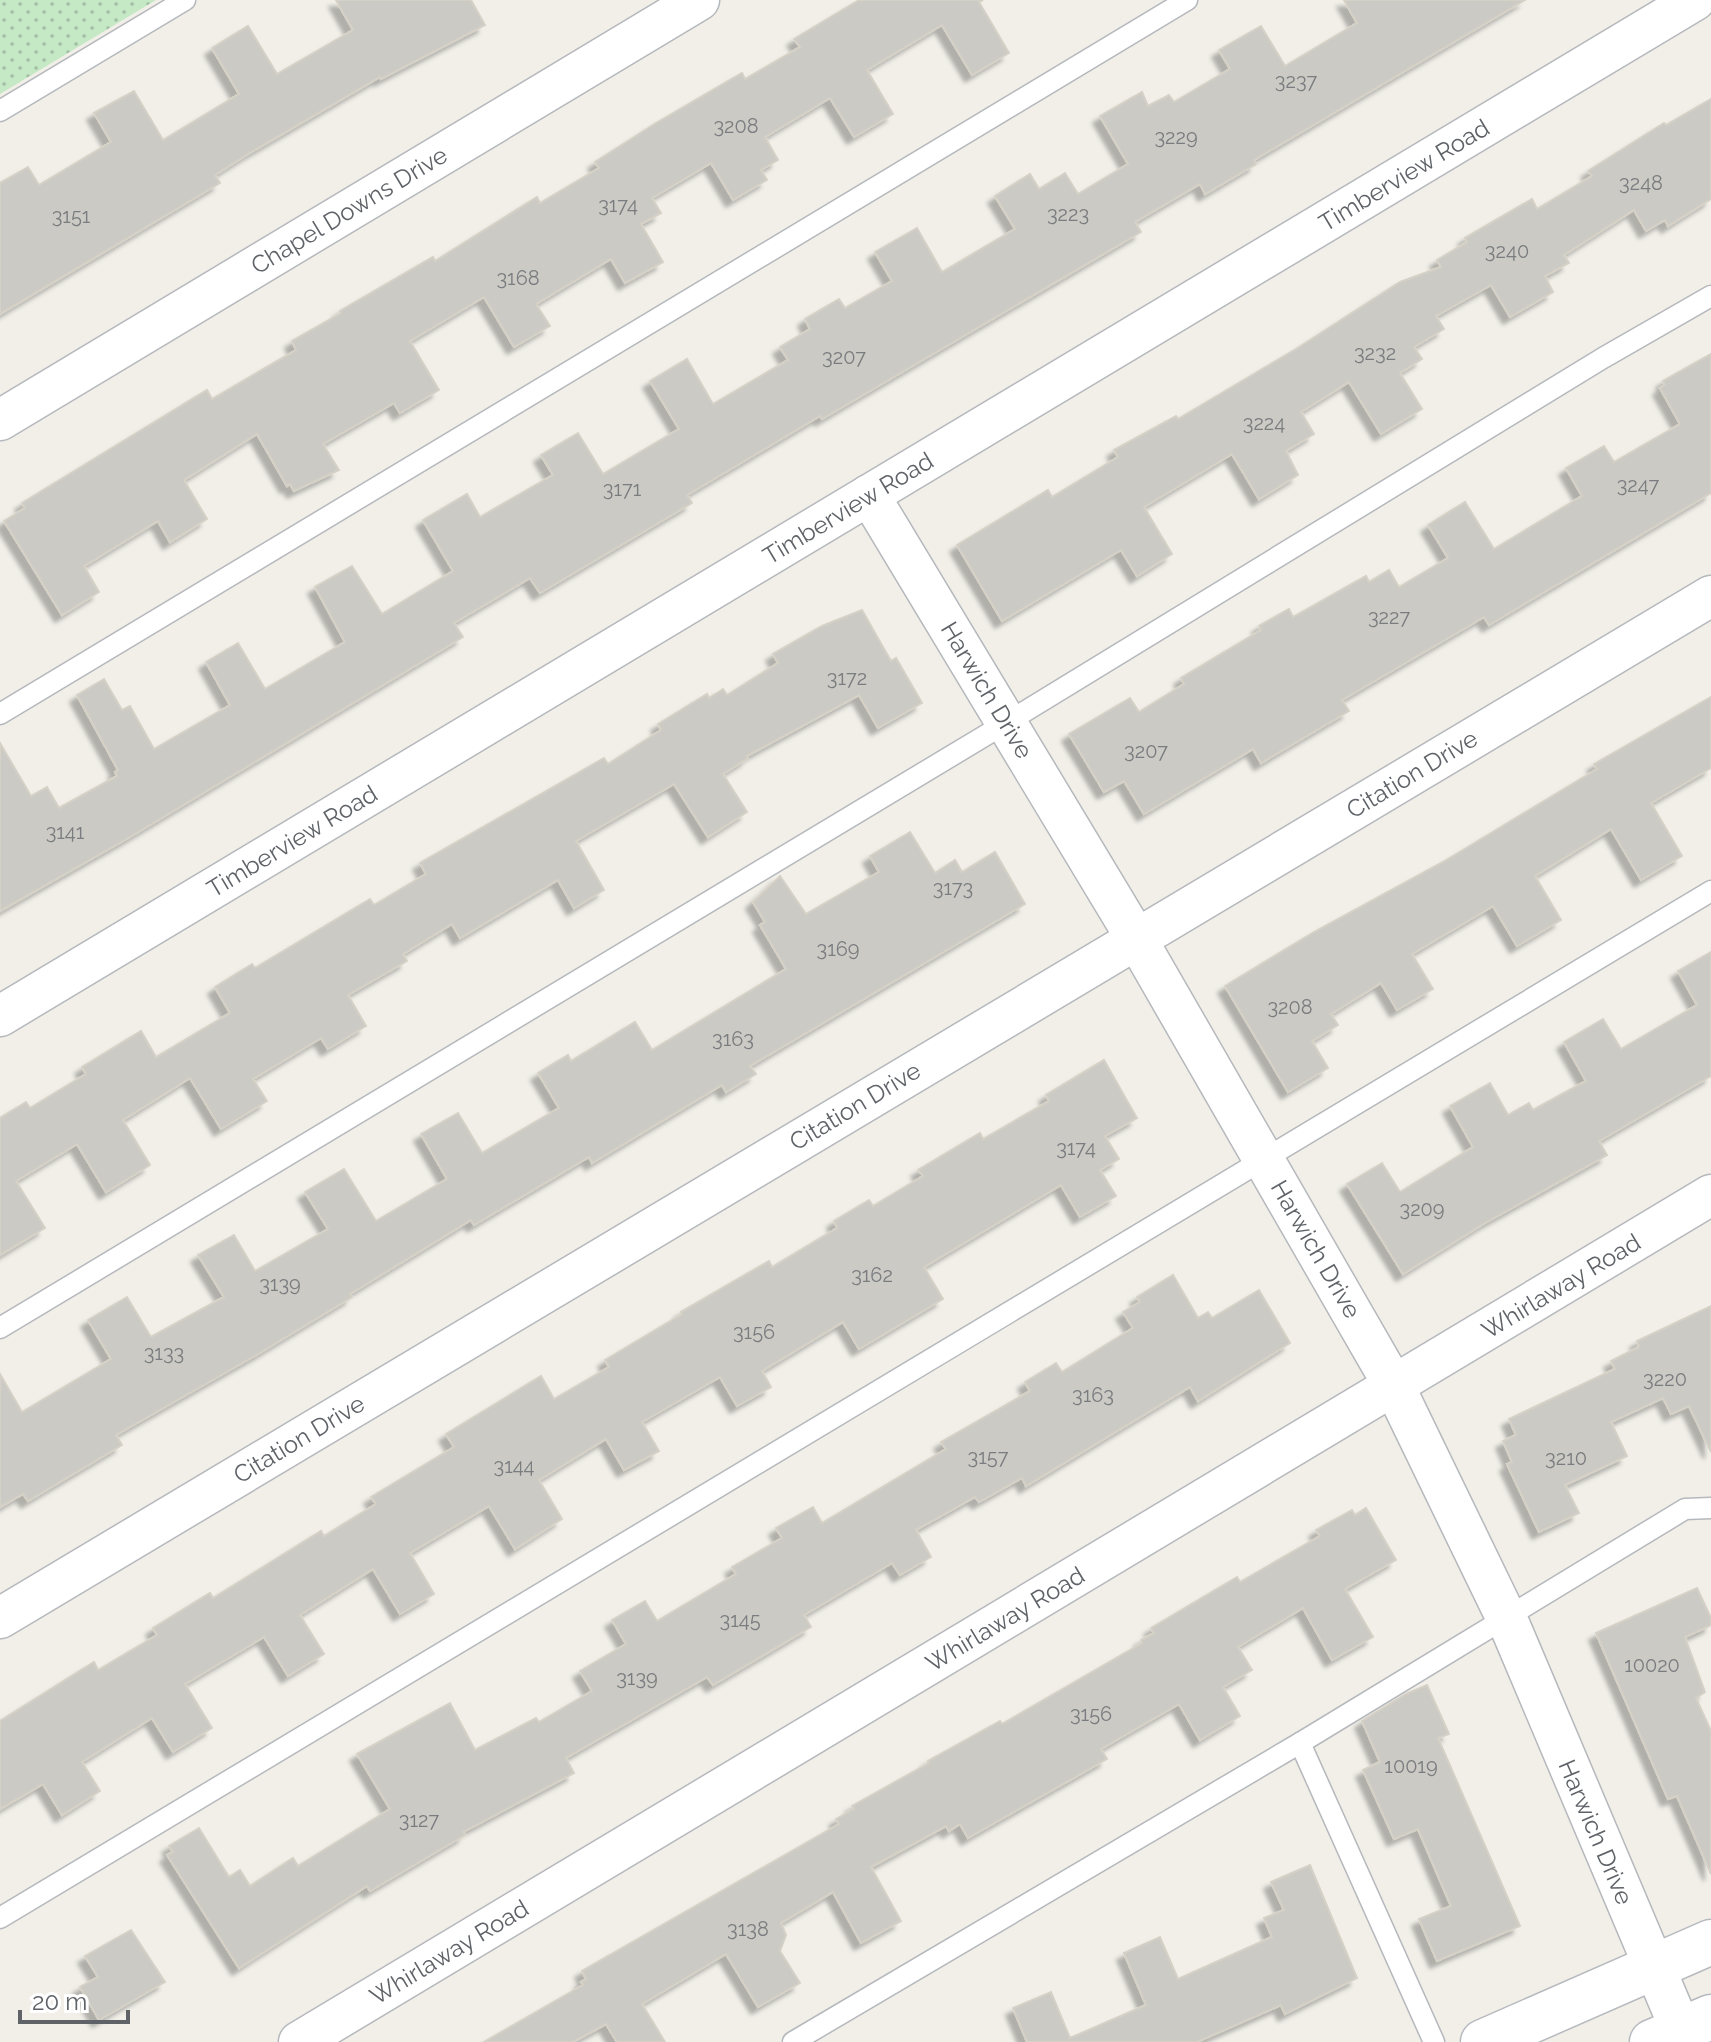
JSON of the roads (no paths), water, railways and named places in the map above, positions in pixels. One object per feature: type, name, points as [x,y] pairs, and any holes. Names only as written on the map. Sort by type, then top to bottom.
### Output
[{"type":"main road","points":[[1483,2042],[1711,1942]]},
{"type":"street","name":"Chapel Downs Drive","points":[[0,420],[699,0]]},
{"type":"street","name":"Timberview Road","points":[[0,1016],[1695,0]]},
{"type":"street","name":"Harwich Drive","points":[[869,495],[1136,938],[1394,1386],[1507,1619],[1682,2033]]},
{"type":"street","name":"Citation Drive","points":[[0,1618],[1711,596]]},
{"type":"street","name":"Whirlaway Road","points":[[299,2042],[1711,1195]]},
{"type":"lane","points":[[0,111],[185,0]]},
{"type":"lane","points":[[0,714],[1187,0]]},
{"type":"lane","points":[[0,1328],[1006,723],[1589,366],[1711,296]]},
{"type":"lane","points":[[0,1918],[1711,891]]},
{"type":"lane","points":[[793,2042],[1300,1743],[1685,1509],[1711,1508]]},
{"type":"lane","points":[[1300,1743],[1434,2042]]}]
